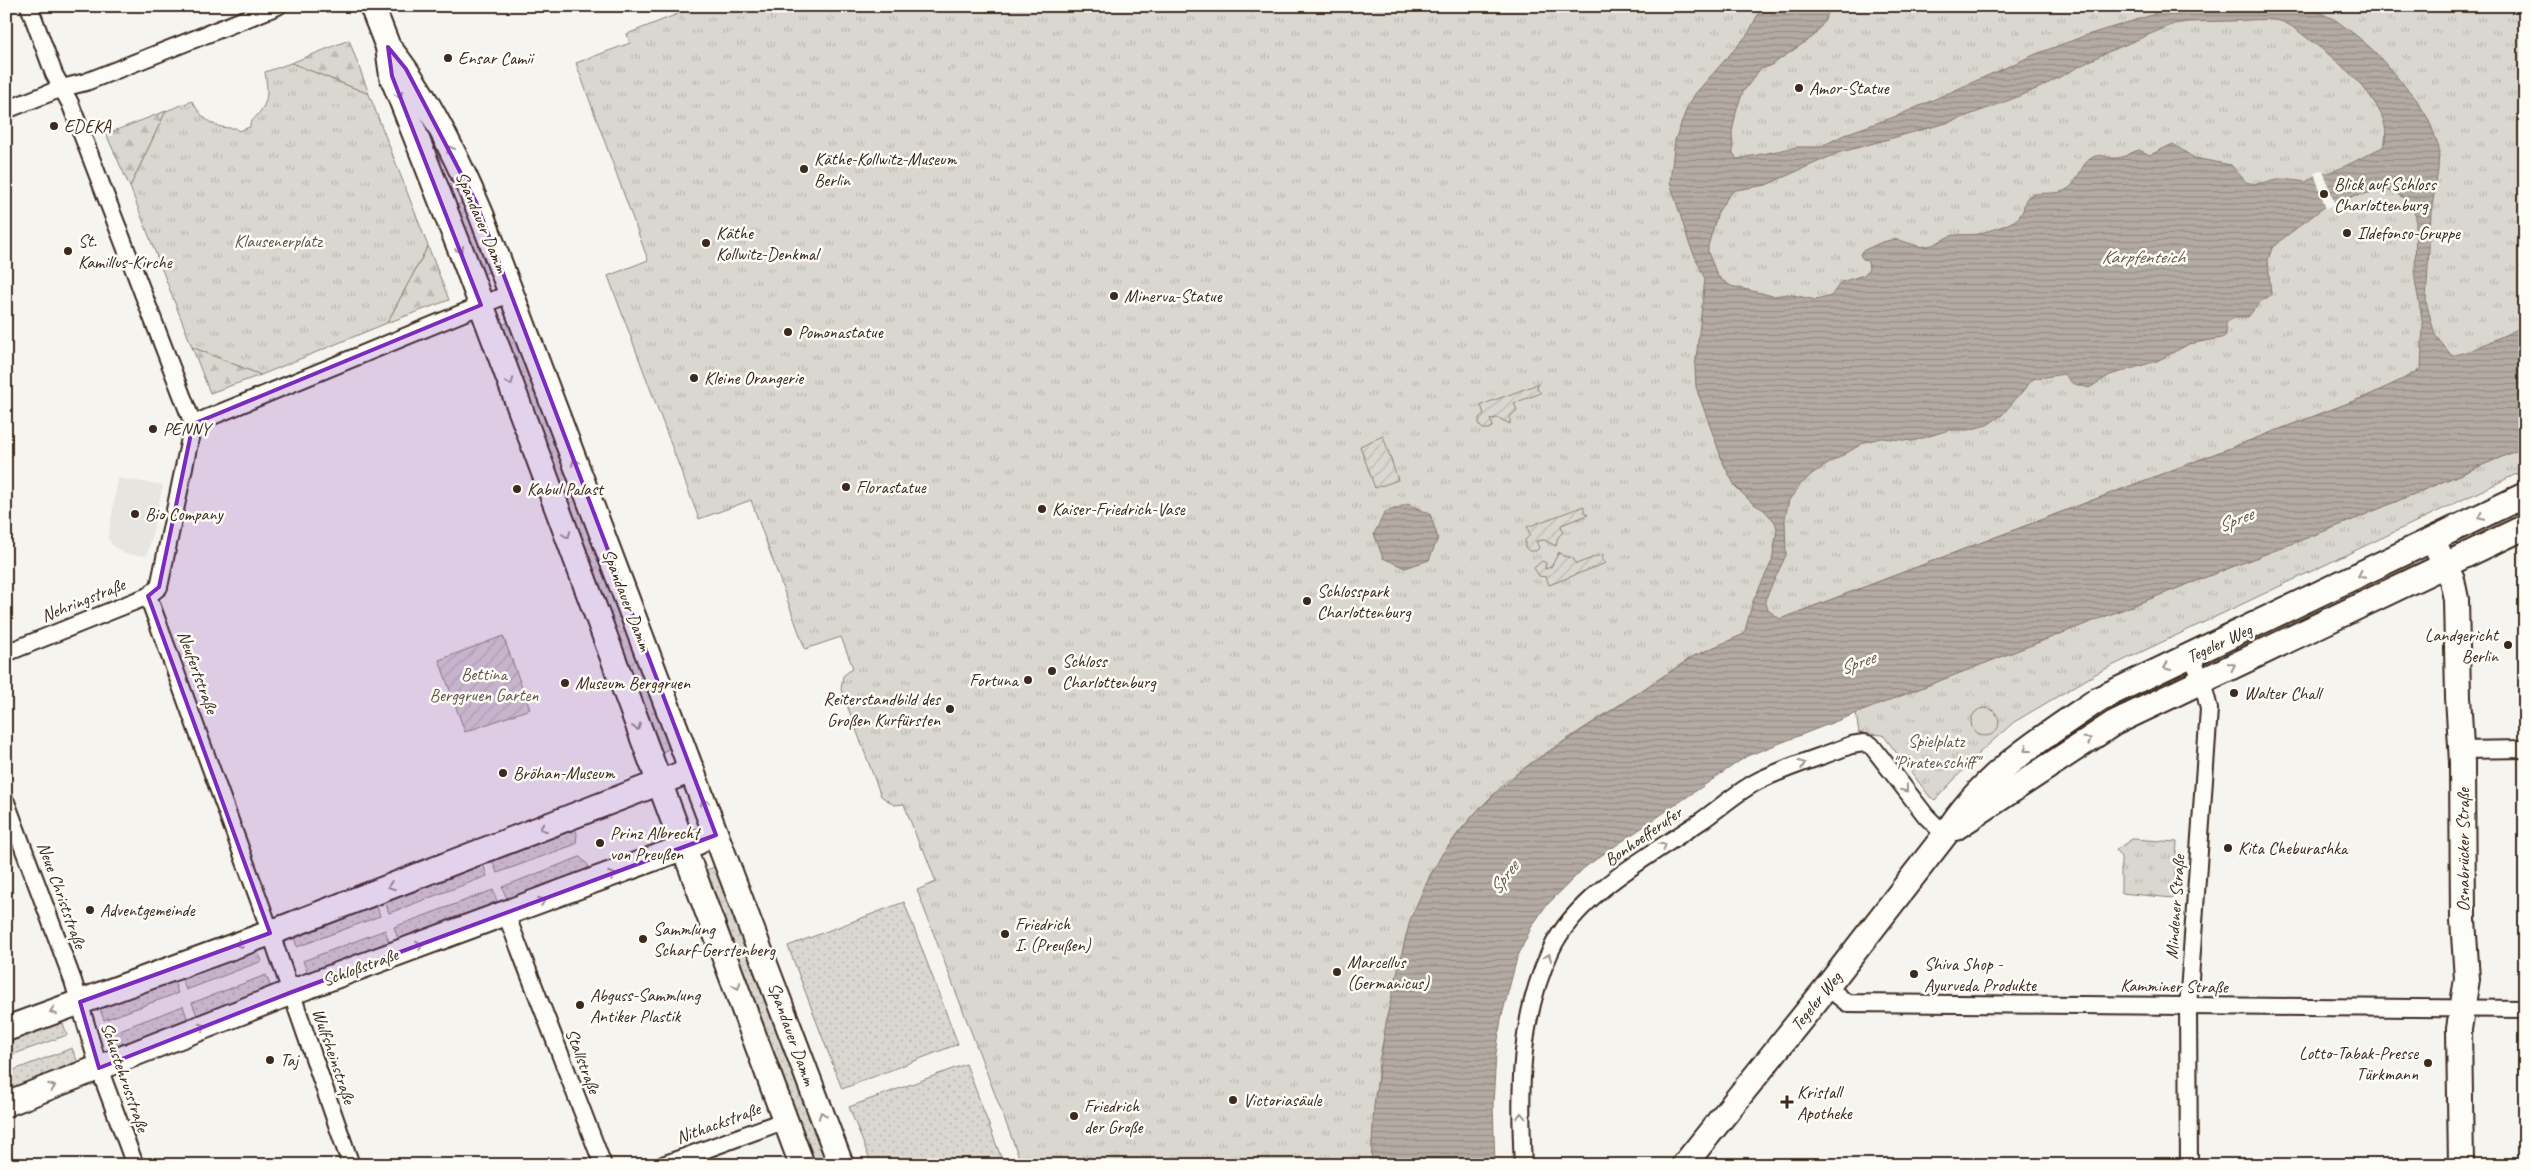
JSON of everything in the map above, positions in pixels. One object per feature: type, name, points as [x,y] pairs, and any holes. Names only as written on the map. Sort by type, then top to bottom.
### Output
[{"type":"main road","name":"Spandauer Damm","points":[[372,6],[388,48],[392,76],[481,305],[658,783],[685,847],[802,1165]]},
{"type":"main road","name":"Spandauer Damm","points":[[388,48],[406,69],[456,159],[481,214],[840,1165]]},
{"type":"main road","name":"Tegeler Weg","points":[[1684,1165],[1827,987],[1945,835],[1958,814],[1986,781],[2035,743],[2099,699],[2525,495]]},
{"type":"main road","name":"Tegeler Weg","points":[[1945,835],[2114,723],[2525,527]]},
{"type":"main road","name":"Osnabrücker Straße","points":[[2433,540],[2452,580],[2456,599],[2458,697],[2462,750],[2463,920],[2466,979],[2459,1029],[2461,1165]]},
{"type":"main road","points":[[6,1029],[270,933],[692,770]]},
{"type":"main road","name":"Schloßstraße","points":[[6,1104],[292,992],[716,835]]},
{"type":"street","points":[[29,6],[54,74],[70,103],[193,424],[159,587],[148,596]]},
{"type":"street","points":[[6,110],[62,88],[86,82],[278,6]]},
{"type":"street","points":[[193,424],[511,294]]},
{"type":"street","name":"Nehringstraße","points":[[6,653],[148,596]]},
{"type":"street","name":"Neufertstraße","points":[[148,596],[270,933]]},
{"type":"street","name":"Mindener Straße","points":[[2189,1165],[2188,1007],[2209,709],[2202,680],[2191,656]]},
{"type":"street","name":"Bonhoefferufer","points":[[1522,1165],[1521,1076],[1528,1021],[1541,972],[1552,948],[1566,926],[1589,901],[1615,879],[1759,781],[1852,745],[1864,743],[1871,745],[1926,816],[1945,835]]},
{"type":"street","points":[[2462,750],[2525,749]]},
{"type":"street","name":"Neue Christstraße","points":[[6,802],[80,1002]]},
{"type":"street","name":"Stallstraße","points":[[506,914],[604,1165]]},
{"type":"street","name":"Wulfsheinstraße","points":[[270,933],[351,1165]]},
{"type":"street","name":"Kamminer Straße","points":[[1827,987],[1847,1003],[2525,1008]]},
{"type":"street","name":"Schustehrusstraße","points":[[80,1002],[100,1068],[135,1165]]},
{"type":"street","name":"Nithackstraße","points":[[663,1165],[786,1120]]},
{"type":"highlighted area","points":[[388,47],[406,69],[476,202],[716,835],[292,992],[99,1068],[80,1002],[270,933],[148,596],[159,587],[193,424],[481,305],[392,76]]},
{"type":"shaded area","name":"Bio Company","points":[[118,478],[163,485],[147,556],[125,554],[112,545],[108,538]]},
{"type":"green space","name":"Schlosspark Charlottenburg","points":[[698,6],[2525,6],[2525,326],[2472,350],[2422,368],[2398,382],[2367,396],[1780,619],[1694,656],[1535,760],[1507,781],[1475,813],[1457,834],[1430,875],[1406,935],[1379,1060],[1371,1165],[1022,1165],[917,890],[936,882],[904,804],[894,805],[881,796],[841,689],[843,676],[853,668],[841,637],[805,649],[751,500],[699,519],[608,276],[648,260],[576,63],[630,43],[627,34]]},
{"type":"green space","points":[[349,40],[369,94],[291,63]]},
{"type":"green space","name":"Klausenerplatz","points":[[291,63],[369,94],[428,246],[387,323],[261,375],[192,347],[130,187],[166,111],[192,101],[200,113],[215,125],[236,128],[238,131],[250,127],[250,123],[264,106],[266,100],[265,72]]},
{"type":"green space","points":[[166,111],[130,187],[106,134]]},
{"type":"green space","points":[[464,202],[492,271],[480,275],[453,207]]},
{"type":"green space","points":[[428,246],[449,300],[387,323]]},
{"type":"green space","points":[[512,321],[672,748],[659,753],[499,326]]},
{"type":"green space","points":[[192,347],[261,375],[210,393]]},
{"type":"green space","points":[[1538,384],[1537,389],[1541,393],[1514,403],[1517,410],[1510,417],[1510,424],[1498,418],[1490,419],[1493,426],[1489,429],[1483,429],[1479,425],[1479,418],[1484,414],[1481,405]]},
{"type":"green space","points":[[1383,436],[1398,480],[1375,488],[1360,446]]},
{"type":"green space","name":"Spielplatz \"Piratenschiff\"","points":[[2525,447],[2525,470],[2099,672],[2014,722],[1979,753],[1935,800],[1930,797],[1883,735],[1859,733],[1856,713],[2350,521]]},
{"type":"green space","points":[[1584,506],[1584,512],[1588,515],[1561,525],[1563,532],[1558,537],[1556,546],[1544,540],[1536,541],[1539,548],[1536,551],[1529,551],[1525,547],[1525,540],[1530,535],[1527,527]]},
{"type":"green space","points":[[1559,552],[1563,556],[1573,558],[1576,564],[1603,554],[1602,560],[1606,563],[1549,585],[1546,577],[1539,576],[1534,568],[1542,561],[1546,563],[1545,569],[1551,567]]},
{"type":"green space","points":[[2408,562],[2413,573],[2226,662],[2221,650]]},
{"type":"green space","name":"Bettina Berggruen Garten","points":[[503,636],[530,709],[465,732],[439,660]]},
{"type":"green space","points":[[2174,672],[2179,684],[1970,811],[1985,791],[2089,716]]},
{"type":"green space","points":[[1985,708],[1995,712],[1999,722],[1995,732],[1985,736],[1975,732],[1971,722],[1975,712]]},
{"type":"green space","points":[[574,826],[577,834],[576,844],[497,873],[491,857]]},
{"type":"green space","points":[[2132,839],[2177,842],[2173,898],[2121,893],[2121,857],[2116,850]]},
{"type":"green space","points":[[580,857],[588,865],[591,873],[508,901],[502,887]]},
{"type":"green space","points":[[482,860],[487,876],[389,913],[383,897]]},
{"type":"green space","points":[[717,866],[829,1165],[814,1165],[704,871]]},
{"type":"green space","points":[[493,890],[498,904],[400,945],[394,927]]},
{"type":"green space","points":[[375,900],[380,916],[297,947],[292,931]]},
{"type":"green space","points":[[904,902],[958,1044],[842,1089],[788,946]]},
{"type":"green space","points":[[385,930],[391,948],[310,979],[303,961]]},
{"type":"green space","points":[[255,945],[262,961],[186,990],[180,973]]},
{"type":"green space","points":[[266,975],[273,993],[199,1020],[192,1003]]},
{"type":"green space","points":[[172,976],[178,993],[104,1020],[98,1004]]},
{"type":"green space","points":[[183,1006],[189,1024],[116,1052],[109,1034]]},
{"type":"green space","points":[[61,1018],[67,1035],[6,1057],[6,1038]]},
{"type":"green space","points":[[72,1048],[79,1066],[6,1093],[6,1073]]},
{"type":"green space","points":[[966,1064],[1004,1165],[872,1165],[849,1107]]},
{"type":"water","points":[[1762,6],[1831,6],[1824,22],[1814,36],[1770,66],[1760,69],[1743,92],[1737,108],[1732,132],[1733,153],[1737,159],[1797,147],[1820,147],[1848,133],[1897,116],[2036,54],[2087,35],[2152,15],[2166,6],[2307,6],[2337,21],[2374,51],[2416,99],[2429,120],[2439,147],[2438,170],[2431,213],[2426,302],[2435,335],[2452,356],[2472,350],[2525,326],[2525,447],[2350,521],[1747,756],[1584,868],[1545,907],[1532,926],[1517,958],[1501,1019],[1496,1054],[1493,1104],[1495,1165],[1371,1165],[1374,1105],[1387,1016],[1410,920],[1442,854],[1475,813],[1519,772],[1694,656],[1744,634],[1753,601],[1772,561],[1777,529],[1775,522],[1764,510],[1752,503],[1735,486],[1724,465],[1696,387],[1695,368],[1705,279],[1689,243],[1670,182],[1675,140],[1687,108],[1695,94],[1748,34]],"holes":[[[2265,19],[2283,22],[2296,29],[2326,52],[2352,75],[2375,104],[2383,118],[2386,133],[2383,147],[2341,168],[2319,173],[2306,182],[2284,179],[2254,184],[2246,182],[2231,165],[2194,158],[2173,144],[2150,155],[2139,150],[2117,158],[2096,156],[2088,160],[2069,188],[2060,192],[2031,195],[2026,199],[2022,212],[2018,217],[2005,225],[1977,234],[1951,236],[1927,246],[1894,240],[1862,251],[1860,254],[1868,262],[1869,269],[1864,275],[1841,282],[1831,296],[1816,300],[1788,294],[1773,296],[1731,286],[1717,275],[1708,252],[1708,246],[1718,212],[1730,194],[1736,190],[1766,185],[1838,153],[1950,122],[2002,103],[2039,88],[2101,55],[2174,24]],[[2386,190],[2394,192],[2408,201],[2416,217],[2415,280],[2423,325],[2421,368],[2416,373],[2367,396],[1780,619],[1768,610],[1765,600],[1786,555],[1785,518],[1789,500],[1800,485],[1813,473],[1865,442],[1881,438],[1913,441],[1949,430],[1968,430],[1987,425],[2002,415],[2033,379],[2064,374],[2072,383],[2089,388],[2110,375],[2157,361],[2189,344],[2222,338],[2226,335],[2226,323],[2235,317],[2248,317],[2260,302],[2271,295],[2268,260],[2272,248],[2327,205],[2357,195]]]},
{"type":"water","points":[[1408,504],[1430,514],[1438,538],[1429,560],[1405,568],[1383,558],[1374,534],[1385,512]]},
{"type":"pier","points":[[2323,171],[2335,205],[2326,209],[2314,173]]},
{"type":"place","name":"Ensar Camii","points":[[448,58]]},
{"type":"place","name":"Amor-Statue","points":[[1799,88]]},
{"type":"place","name":"EDEKA","points":[[54,126]]},
{"type":"place","name":"Käthe-Kollwitz-Museum Berlin","points":[[804,169]]},
{"type":"place","name":"Blick auf Schloss Charlottenburg","points":[[2324,194]]},
{"type":"place","name":"Ildefonso-Gruppe","points":[[2347,233]]},
{"type":"place","name":"Käthe Kollwitz-Denkmal","points":[[706,243]]},
{"type":"place","name":"St. Kamillus-Kirche","points":[[68,251]]},
{"type":"place","name":"Minerva-Statue","points":[[1114,296]]},
{"type":"place","name":"Pomonastatue","points":[[788,332]]},
{"type":"place","name":"Kleine Orangerie","points":[[694,378]]},
{"type":"place","name":"PENNY","points":[[153,429]]},
{"type":"place","name":"Florastatue","points":[[846,487]]},
{"type":"place","name":"Kabul Palast","points":[[517,489]]},
{"type":"place","name":"Kaiser-Friedrich-Vase","points":[[1042,509]]},
{"type":"place","name":"Bio Company","points":[[135,514]]},
{"type":"place","name":"Schlosspark Charlottenburg","points":[[1307,601]]},
{"type":"place","name":"Landgericht Berlin","points":[[2508,645]]},
{"type":"place","name":"Schloss Charlottenburg","points":[[1052,671]]},
{"type":"place","name":"Fortuna","points":[[1028,680]]},
{"type":"place","name":"Museum Berggruen","points":[[565,683]]},
{"type":"place","name":"Walter Chall","points":[[2234,693]]},
{"type":"place","name":"Reiterstandbild des Großen Kurfürsten","points":[[950,709]]},
{"type":"place","name":"Bröhan-Museum","points":[[503,773]]},
{"type":"place","name":"Prinz Albrecht von Preußen","points":[[600,843]]},
{"type":"place","name":"Kita Cheburashka","points":[[2228,848]]},
{"type":"place","name":"Adventgemeinde","points":[[90,910]]},
{"type":"place","name":"Friedrich I. (Preußen)","points":[[1005,934]]},
{"type":"place","name":"Sammlung Scharf-Gerstenberg","points":[[643,939]]},
{"type":"place","name":"Marcellus (Germanicus)","points":[[1337,972]]},
{"type":"place","name":"Shiva Shop - Ayurveda Produkte","points":[[1914,974]]},
{"type":"place","name":"Abguss-Sammlung Antiker Plastik","points":[[580,1005]]},
{"type":"place","name":"Taj","points":[[270,1060]]},
{"type":"place","name":"Lotto-Tabak-Presse Türkmann","points":[[2428,1063]]},
{"type":"place","name":"Victoriasäule","points":[[1233,1100]]},
{"type":"place","name":"Kristall Apotheke","points":[[1787,1102]]},
{"type":"place","name":"Friedrich der Große","points":[[1074,1116]]},
{"type":"water label","name":"Karpfenteich","points":[[2143,256]]},
{"type":"water label","name":"Spree","points":[[2235,519]]},
{"type":"water label","name":"Spree","points":[[1857,662]]},
{"type":"water label","name":"Spree","points":[[1503,877]]}]
